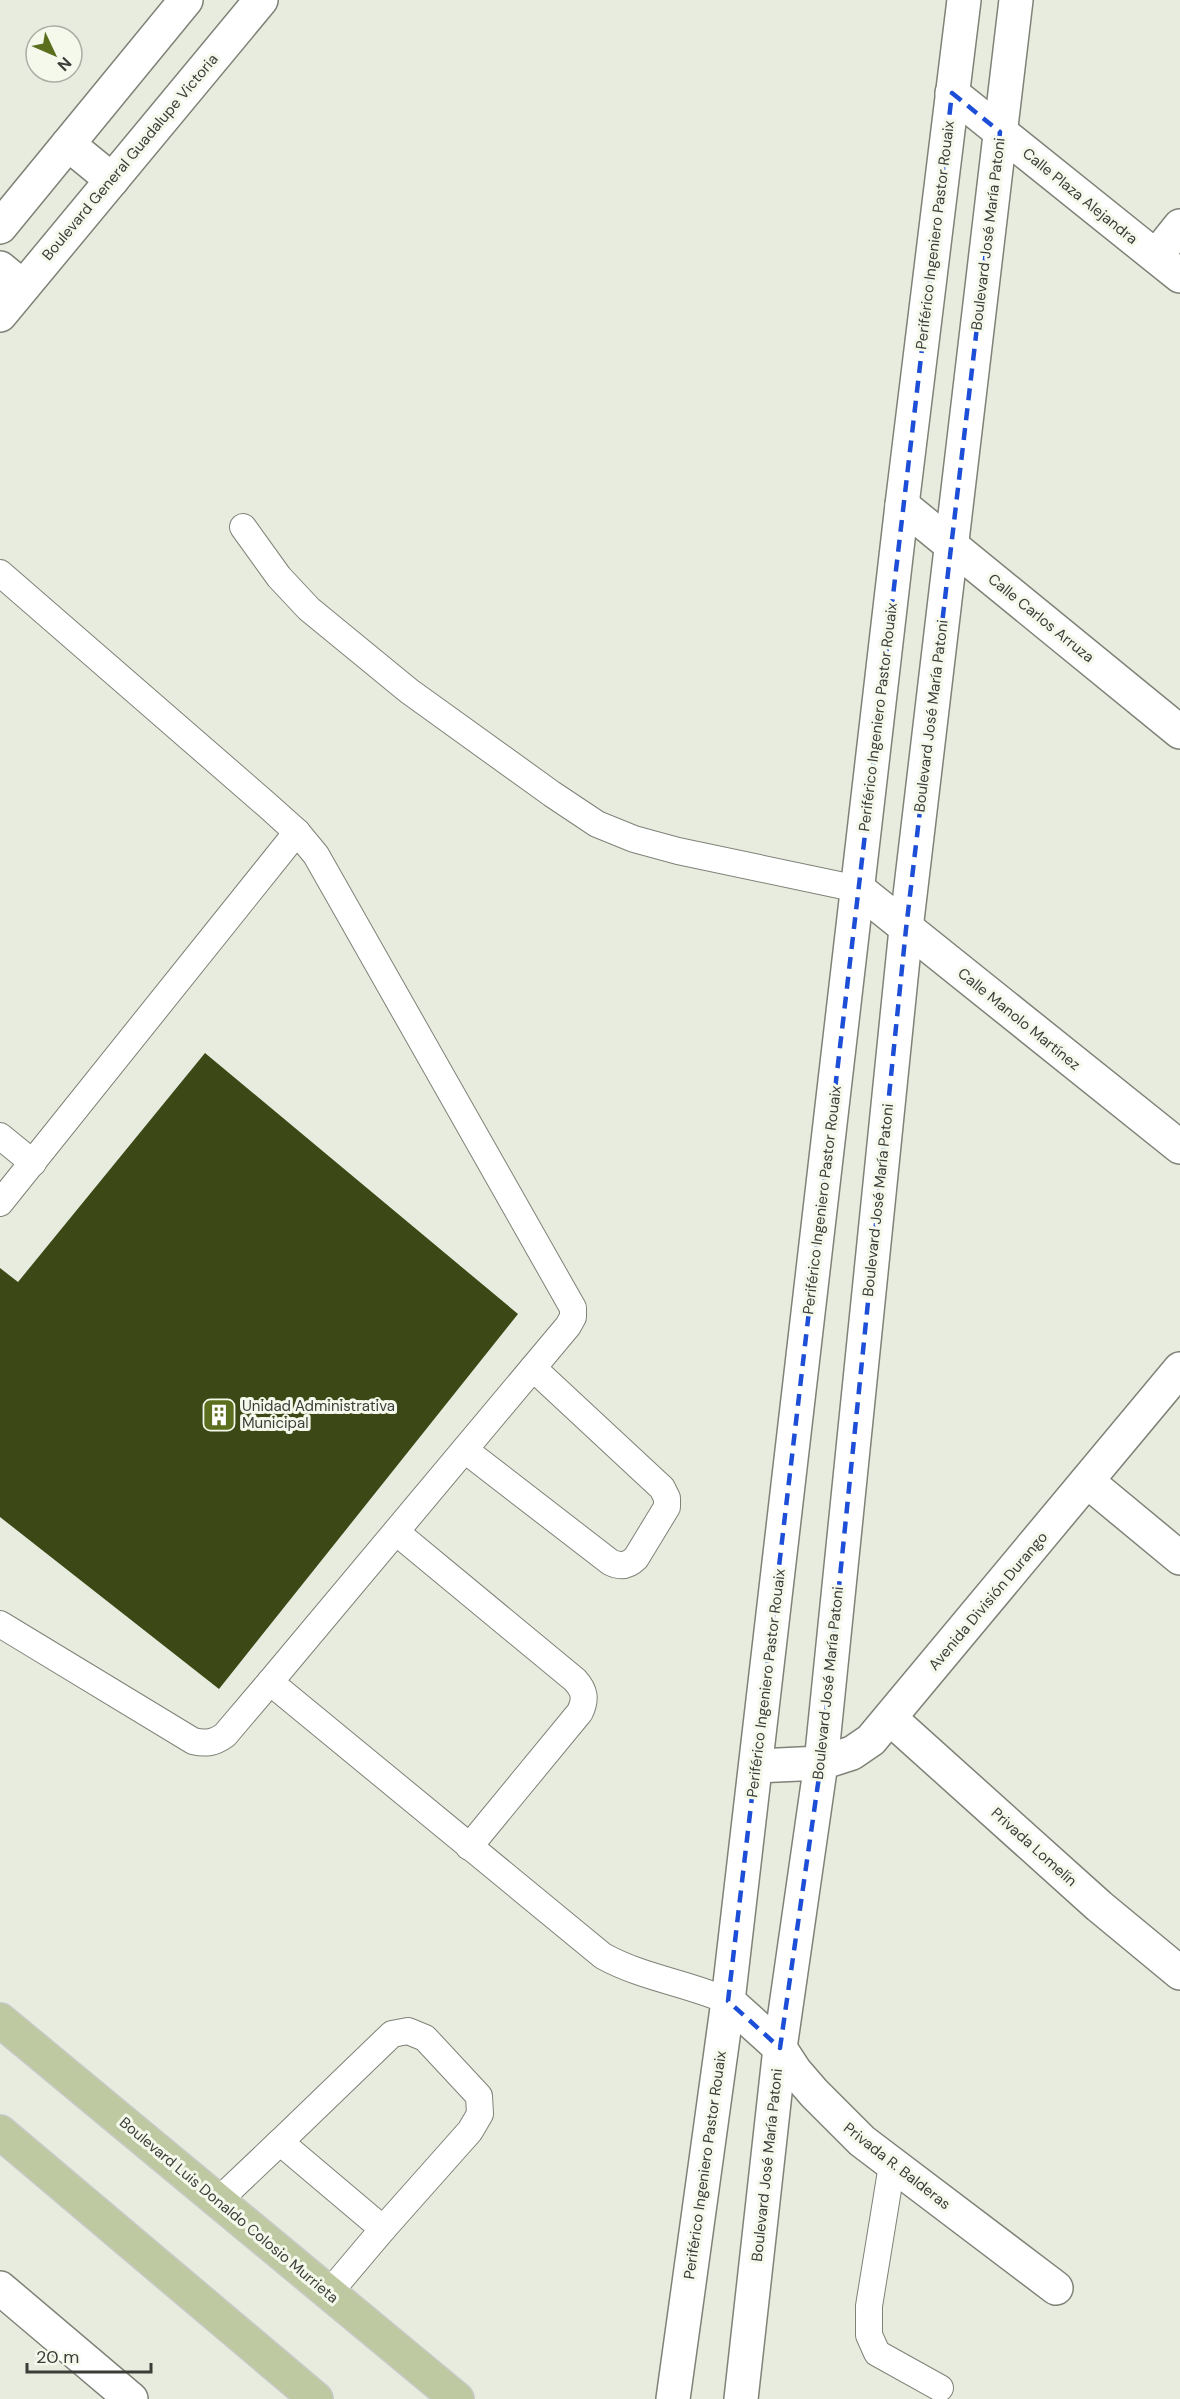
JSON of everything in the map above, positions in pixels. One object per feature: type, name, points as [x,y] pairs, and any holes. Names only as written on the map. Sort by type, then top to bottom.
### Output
[{"type":"main road","points":[[0,227],[186,0]]},
{"type":"main road","name":"Boulevard General Guadalupe Victoria","points":[[0,315],[11,278],[112,180],[261,0]]},
{"type":"main road","name":"Periférico Ingeniero Pastor Rouaix","points":[[673,2399],[728,2001],[757,1766],[902,505],[964,0]]},
{"type":"main road","name":"Boulevard José María Patoni","points":[[741,2399],[780,2048],[821,1763],[906,928],[1016,0]]},
{"type":"main road","name":"Calle Plaza Alejandra","points":[[951,93],[1168,266]]},
{"type":"main road","points":[[68,144],[112,180]]},
{"type":"main road","points":[[1168,266],[1180,226]]},
{"type":"main road","name":"Calle Carlos Arruza","points":[[902,505],[1180,732]]},
{"type":"main road","name":"Calle Manolo Martínez","points":[[858,889],[1180,1147]]},
{"type":"main road","name":"Avenida División Durango","points":[[757,1766],[821,1763],[852,1753],[872,1740],[1180,1369]]},
{"type":"main road","points":[[1088,1481],[1180,1558]]},
{"type":"main road","name":"Privada Lomelín","points":[[891,1719],[1100,1906],[1180,1973]]},
{"type":"main road","name":"Privada R. Balderas","points":[[728,2001],[780,2048],[795,2072],[839,2120],[862,2141],[1056,2288]]},
{"type":"main road","name":"Boulevard Luis Donaldo Colosio Murrieta","points":[[0,2020],[457,2399]]},
{"type":"main road","points":[[0,2132],[316,2399]]},
{"type":"main road","points":[[0,2288],[131,2399]]},
{"type":"lane","points":[[243,527],[279,578],[309,609],[409,690],[597,824],[634,839],[678,851],[858,889]]},
{"type":"lane","points":[[0,573],[297,832],[316,855],[573,1308],[573,1317],[568,1326],[270,1683],[225,1735],[216,1742],[206,1744],[193,1741],[0,1624]]},
{"type":"lane","points":[[0,1203],[297,832]]},
{"type":"lane","points":[[0,1136],[33,1162]]},
{"type":"lane","points":[[465,1450],[610,1562],[624,1566],[636,1558],[668,1507],[667,1497],[662,1488],[533,1368]]},
{"type":"lane","points":[[396,1532],[582,1688],[584,1703],[580,1712],[469,1847]]},
{"type":"lane","points":[[270,1683],[603,1956],[634,1972],[704,1990],[728,2001]]},
{"type":"lane","points":[[218,2201],[392,2034],[408,2031],[424,2038],[479,2096],[480,2114],[470,2131],[329,2293]]},
{"type":"lane","points":[[280,2142],[383,2229]]},
{"type":"lane","points":[[892,2165],[869,2306],[868,2335],[877,2353],[940,2388]]},
{"type":"highlighted area","points":[[952,93],[1000,132],[906,929],[821,1763],[780,2048],[728,2001]]},
{"type":"building","name":"Unidad Administrativa Municipal","points":[[205,1053],[518,1314],[219,1689],[0,1517],[0,1268],[18,1282]]},
{"type":"place","name":"Unidad Administrativa Municipal","points":[[219,1415]]}]
